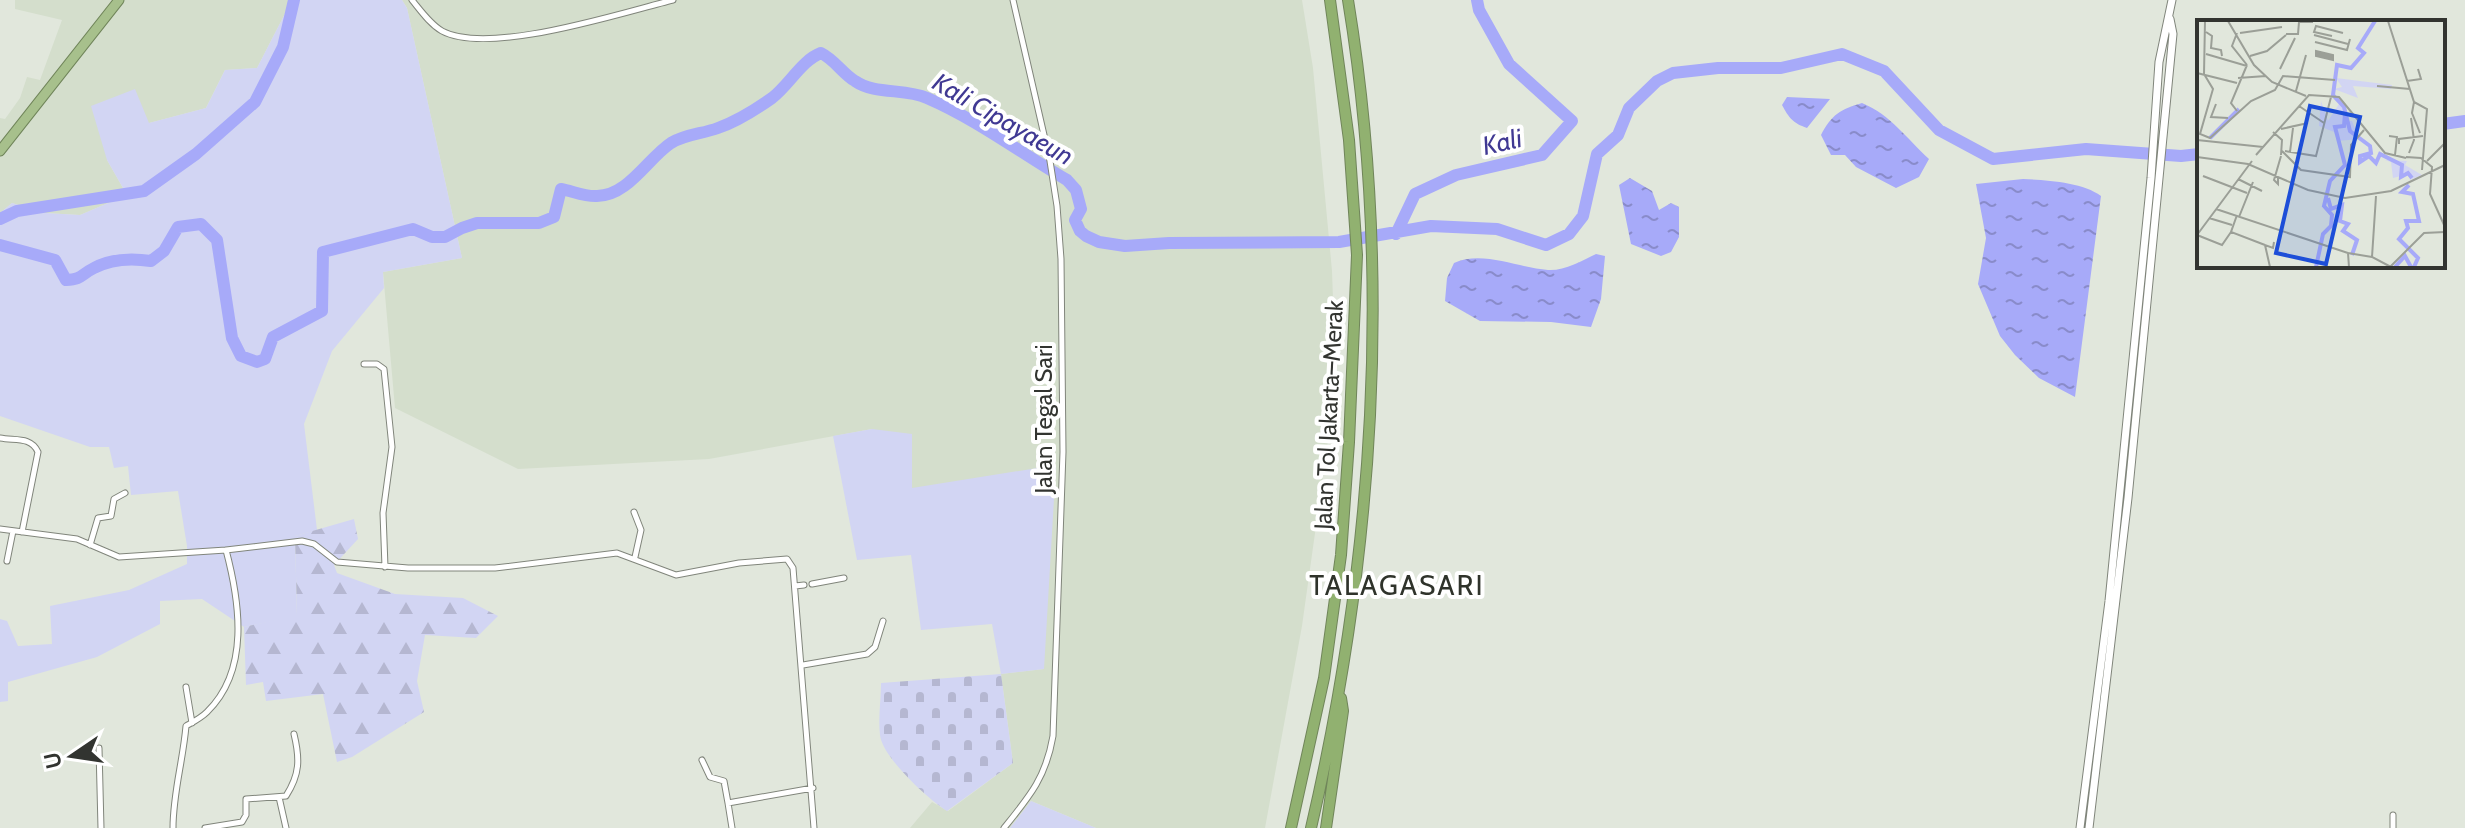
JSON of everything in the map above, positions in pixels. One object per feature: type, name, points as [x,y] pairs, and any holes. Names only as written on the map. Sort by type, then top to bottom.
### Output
[{"type":"highway","points":[[0,151],[119,0]]},
{"type":"highway","name":"Jalan Tol Jakarta–Merak","points":[[1289,828],[1324,678],[1341,555],[1349,442],[1357,255],[1349,140],[1330,0]]},
{"type":"highway","name":"Jalan Tol Jakarta–Merak","points":[[1311,828],[1340,684],[1359,556],[1369,442],[1373,231],[1367,134],[1348,0]]},
{"type":"highway","points":[[1341,555],[1359,556]]},
{"type":"highway","points":[[1326,828],[1343,711],[1340,684]]},
{"type":"street","points":[[412,0],[443,31],[483,40],[525,36],[673,0]]},
{"type":"street","name":"Jalan Tegal Sari","points":[[1004,828],[1042,779],[1053,736],[1063,427],[1061,259],[1057,206],[1038,101],[1013,0]]},
{"type":"street","points":[[2089,828],[2128,498],[2156,154],[2173,34],[2169,13],[2172,0]]},
{"type":"street","points":[[2080,828],[2107,616],[2155,178]]},
{"type":"street","points":[[364,364],[377,364],[384,369],[392,430],[383,513],[385,567]]},
{"type":"street","points":[[0,438],[25,440],[35,445],[38,452],[22,532]]},
{"type":"street","points":[[90,545],[98,518],[111,516],[114,499],[125,493]]},
{"type":"street","points":[[634,512],[641,530],[635,557]]},
{"type":"street","points":[[0,529],[77,539],[119,557],[302,541],[314,544],[337,562],[385,567],[495,568],[617,553],[635,557],[676,575],[782,558],[791,562],[795,586],[814,828]]},
{"type":"street","points":[[7,561],[13,531]]},
{"type":"street","points":[[173,828],[174,797],[183,762],[186,726],[211,708],[229,684],[235,667],[236,595],[226,550]]},
{"type":"street","points":[[812,584],[844,578]]},
{"type":"street","points":[[795,586],[804,585]]},
{"type":"street","points":[[803,665],[867,654],[875,647],[883,621]]},
{"type":"street","points":[[186,687],[192,723]]},
{"type":"street","points":[[205,828],[242,822],[246,815],[246,799],[286,796],[298,774],[300,763],[294,734]]},
{"type":"street","points":[[99,748],[101,828]]},
{"type":"street","points":[[702,760],[707,774],[724,781],[732,828]]},
{"type":"street","points":[[728,803],[813,788]]},
{"type":"street","points":[[279,797],[286,828]]},
{"type":"street","points":[[2393,815],[2393,828]]},
{"type":"shaded area","points":[[15,0],[292,0],[257,68],[225,70],[206,108],[149,123],[107,160],[127,195],[80,215],[45,213],[12,203],[0,213],[0,118],[5,119],[20,98],[27,77],[40,80],[62,20],[15,9]]},
{"type":"shaded area","points":[[402,0],[1302,0],[1313,68],[1332,271],[1336,383],[1302,626],[1265,828],[1096,828],[1031,801],[1010,828],[910,828],[932,802],[948,811],[1013,763],[1001,674],[1044,669],[911,488],[872,429],[709,459],[518,469],[395,408],[383,272],[462,258],[407,8]]},
{"type":"green space","points":[[292,0],[402,0],[407,8],[462,258],[383,272],[384,288],[332,351],[304,424],[317,530],[295,536],[297,616],[244,627],[202,599],[160,601],[160,624],[97,657],[8,682],[8,701],[0,702],[0,619],[7,621],[18,646],[52,644],[50,606],[129,590],[187,564],[187,546],[178,491],[131,495],[128,466],[114,468],[109,447],[90,447],[0,416],[0,213],[12,203],[45,213],[80,215],[127,195],[107,160],[91,106],[135,89],[149,123],[206,108],[225,70],[257,68]]},
{"type":"green space","points":[[872,429],[912,434],[912,488],[1056,465],[1044,669],[1001,674],[992,624],[921,630],[911,555],[857,560],[833,436]]},
{"type":"green space","points":[[354,519],[358,539],[334,565],[337,573],[395,594],[463,598],[498,616],[476,638],[425,635],[417,681],[424,712],[352,757],[337,762],[323,694],[266,701],[263,682],[246,685],[244,627],[297,615],[295,536]]},
{"type":"green space","points":[[1001,674],[1013,763],[947,811],[908,777],[883,744],[879,729],[881,683]]},
{"type":"green space","points":[[1031,801],[1096,828],[1010,828]]},
{"type":"water","points":[[1787,97],[1830,99],[1807,128],[1787,113],[1782,105]]},
{"type":"water","points":[[1862,103],[1890,120],[1929,159],[1919,177],[1896,188],[1856,167],[1845,155],[1831,155],[1821,135],[1825,128],[1837,114]]},
{"type":"water","points":[[1630,178],[1652,191],[1659,210],[1671,203],[1679,207],[1679,237],[1671,252],[1661,256],[1631,244],[1619,185]]},
{"type":"water","points":[[2023,179],[2074,185],[2101,196],[2075,397],[2039,378],[2015,355],[2000,336],[1978,284],[1986,238],[1976,184]]},
{"type":"water","points":[[1596,254],[1605,256],[1601,299],[1591,327],[1551,322],[1480,321],[1445,301],[1447,278],[1454,263],[1465,259],[1489,259],[1554,270]]},
{"type":"waterway","points":[[0,219],[17,211],[144,191],[196,154],[255,102],[283,47],[294,0]]},
{"type":"waterway","name":"Kali","points":[[1396,234],[1415,194],[1456,175],[1542,155],[1572,121],[1509,64],[1479,10],[1477,0]]},
{"type":"waterway","name":"Kali Cipayaeun","points":[[0,245],[55,260],[66,280],[79,278],[94,268],[114,261],[151,261],[164,251],[178,227],[201,224],[217,240],[232,338],[241,356],[257,362],[265,359],[273,337],[322,311],[323,252],[413,229],[432,237],[445,237],[477,223],[539,223],[554,217],[561,189],[593,196],[618,190],[671,143],[725,125],[766,102],[808,61],[821,53],[863,85],[918,95],[945,106],[1067,180],[1076,190],[1081,209],[1075,220],[1080,231],[1099,242],[1125,246],[1339,242],[1431,226],[1497,229],[1546,245],[1569,234],[1583,216],[1597,154],[1618,135],[1629,108],[1657,81],[1673,73],[1718,68],[1781,68],[1842,54],[1884,71],[1939,130],[1993,159],[2086,149],[2181,156],[2197,154]]},
{"type":"waterway","name":"Kali Cipayaeun","points":[[2445,124],[2465,121]]},
{"type":"district","name":"TALAGASARI","points":[[1397,585]]}]
